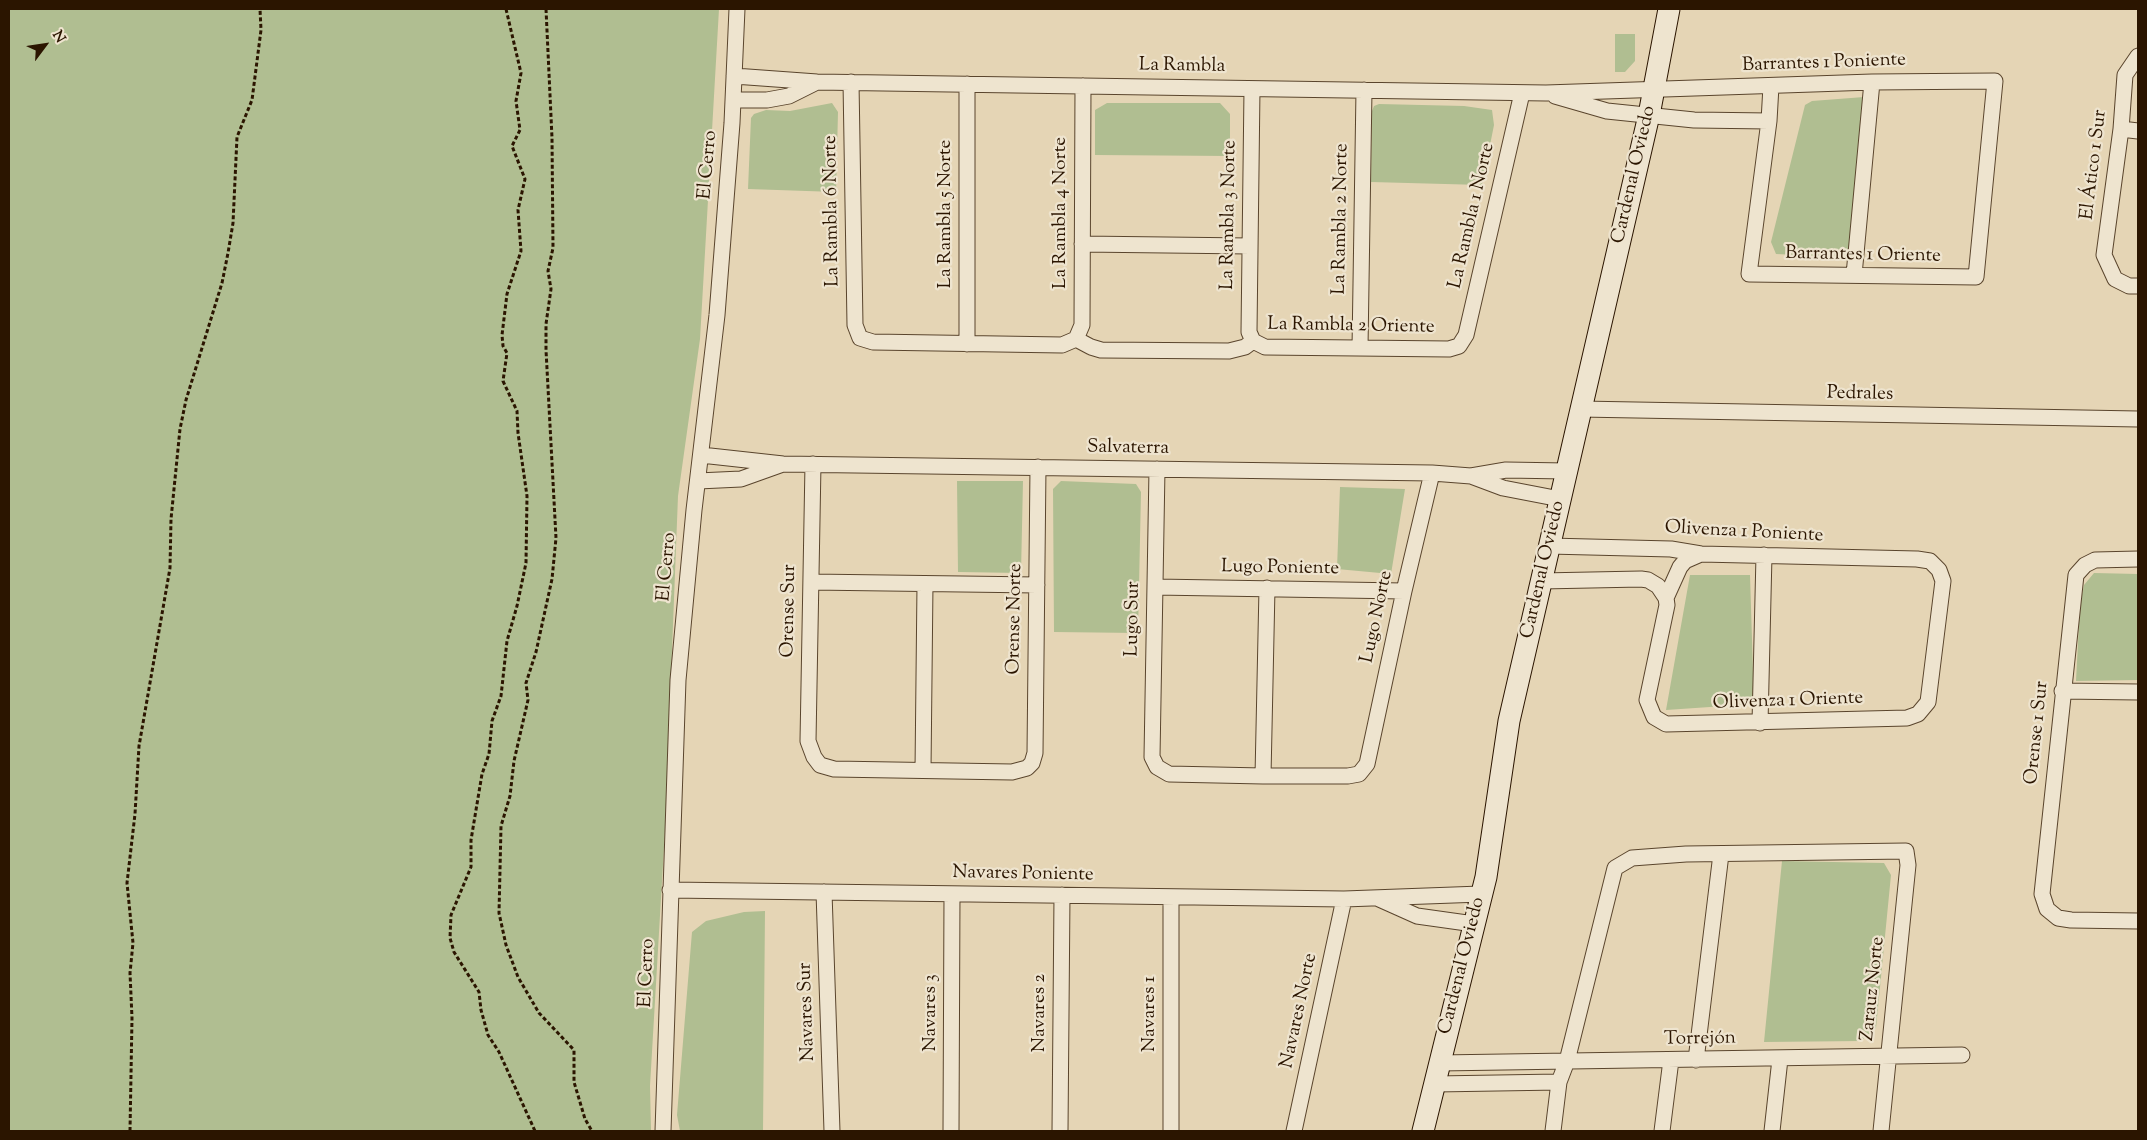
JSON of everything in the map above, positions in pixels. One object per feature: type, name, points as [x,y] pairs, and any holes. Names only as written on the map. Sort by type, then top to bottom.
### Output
[{"type":"street","name":"El Cerro","points":[[663,1131],[678,680],[716,315],[733,100],[737,9]]},
{"type":"street","name":"Cardenal Oviedo","points":[[1423,1131],[1486,877],[1510,720],[1649,115],[1670,9]]},
{"type":"street","name":"El Ático 1 Sur","points":[[2138,57],[2125,75],[2122,129],[2104,255],[2115,279],[2129,286],[2138,286]]},
{"type":"street","name":"La Rambla","points":[[734,76],[817,82],[1546,93],[1654,89]]},
{"type":"street","name":"Barrantes 1 Poniente","points":[[1654,89],[1872,82],[1995,81],[1976,277]]},
{"type":"street","name":"La Rambla","points":[[733,100],[767,100],[789,96],[817,82]]},
{"type":"street","name":"La Rambla 6 Norte","points":[[851,82],[855,326],[860,338],[868,342],[967,344]]},
{"type":"street","points":[[1854,275],[1872,82]]},
{"type":"street","name":"La Rambla 5 Norte","points":[[967,344],[968,84]]},
{"type":"street","name":"La Rambla 4 Norte","points":[[1076,339],[1082,325],[1083,86]]},
{"type":"street","points":[[1649,115],[1694,120],[1769,121],[1770,86]]},
{"type":"street","name":"La Rambla 3 Norte","points":[[1252,88],[1249,332],[1253,341]]},
{"type":"street","name":"La Rambla 2 Norte","points":[[1360,348],[1364,90]]},
{"type":"street","name":"La Rambla 1 Norte","points":[[1459,346],[1466,335],[1522,92]]},
{"type":"street","name":"La Rambla","points":[[1546,93],[1590,108],[1649,115]]},
{"type":"street","name":"Barrantes 1 Oriente","points":[[1769,121],[1750,274],[1976,277]]},
{"type":"street","points":[[2122,129],[2138,131]]},
{"type":"street","points":[[1082,244],[1250,246]]},
{"type":"street","points":[[967,344],[1062,345],[1076,339]]},
{"type":"street","name":"La Rambla 2 Oriente","points":[[1076,339],[1101,350],[1229,351],[1245,347],[1253,341],[1265,347],[1449,350],[1459,346]]},
{"type":"street","name":"Pedrales","points":[[1580,409],[2138,419]]},
{"type":"street","name":"Salvaterra","points":[[700,455],[783,464],[1432,473],[1471,476],[1506,470],[1566,472]]},
{"type":"street","name":"Salvaterra","points":[[698,481],[741,479],[783,464]]},
{"type":"street","name":"Orense Sur","points":[[813,464],[808,741],[814,757],[820,765],[834,769],[922,770]]},
{"type":"street","name":"Orense Norte","points":[[922,770],[1012,772],[1027,768],[1032,763],[1035,752],[1038,467]]},
{"type":"street","name":"Lugo Sur","points":[[1157,469],[1151,751],[1157,767],[1164,772],[1175,774],[1263,776]]},
{"type":"street","name":"Lugo Norte","points":[[1263,776],[1342,777],[1356,775],[1364,770],[1371,753],[1404,591],[1432,473]]},
{"type":"street","name":"Salvaterra","points":[[1471,476],[1503,488],[1560,499]]},
{"type":"street","name":"Olivenza 1 Poniente","points":[[1549,546],[1662,549],[1701,554],[1925,560],[1934,565],[1943,581],[1930,697],[1923,709]]},
{"type":"street","points":[[1666,598],[1680,567],[1691,558],[1701,554]]},
{"type":"street","points":[[1760,723],[1764,555]]},
{"type":"street","name":"Orense 1 Sur","points":[[2138,559],[2094,560],[2085,564],[2076,574],[2072,593],[2042,894],[2047,909],[2058,918],[2071,920],[2138,921]]},
{"type":"street","points":[[1541,581],[1648,580],[1658,586],[1666,598]]},
{"type":"street","points":[[811,582],[1037,585]]},
{"type":"street","points":[[922,770],[926,584]]},
{"type":"street","name":"Lugo Poniente","points":[[1155,587],[1404,591]]},
{"type":"street","points":[[1263,776],[1267,588]]},
{"type":"street","name":"Olivenza 1 Oriente","points":[[1666,598],[1666,614],[1647,695],[1648,706],[1654,717],[1672,726],[1907,718],[1923,709]]},
{"type":"street","points":[[2062,692],[2138,692]]},
{"type":"street","name":"Zarauz Norte","points":[[1721,854],[1906,851],[1908,865],[1887,1057],[1881,1131]]},
{"type":"street","points":[[1553,1131],[1559,1082],[1615,868],[1632,858],[1721,854],[1696,1060]]},
{"type":"street","name":"Navares Poniente","points":[[670,890],[1344,900],[1376,897],[1481,894]]},
{"type":"street","name":"Navares Sur","points":[[824,892],[832,1131]]},
{"type":"street","name":"Navares 3","points":[[952,894],[952,1131]]},
{"type":"street","name":"Navares 2","points":[[1060,1131],[1062,896]]},
{"type":"street","name":"Navares 1","points":[[1171,897],[1171,1131]]},
{"type":"street","points":[[1376,897],[1417,916],[1474,924]]},
{"type":"street","name":"Navares Norte","points":[[1294,1131],[1344,900]]},
{"type":"street","name":"Torrejón","points":[[1439,1063],[1962,1055]]},
{"type":"street","points":[[1772,1131],[1780,1058]]},
{"type":"street","points":[[1662,1131],[1672,1060]]},
{"type":"street","points":[[1435,1084],[1559,1082]]},
{"type":"path","points":[[130,1131],[132,1018],[130,980],[133,943],[127,883],[135,814],[139,746],[170,568],[171,519],[180,429],[186,400],[222,283],[228,253],[233,223],[238,137],[252,100],[260,30],[260,9]]},
{"type":"path","points":[[506,9],[521,73],[516,102],[520,130],[512,146],[525,179],[518,210],[521,251],[507,294],[503,324],[503,346],[507,353],[503,381],[517,411],[518,433],[527,496],[526,563],[507,641],[500,696],[492,721],[489,754],[482,774],[470,840],[471,867],[451,915],[450,938],[454,952],[479,992],[481,1010],[488,1035],[498,1052],[535,1131]]},
{"type":"path","points":[[546,9],[552,138],[553,248],[548,271],[551,289],[546,324],[546,350],[556,538],[552,579],[536,652],[526,682],[528,700],[514,761],[510,796],[501,826],[499,914],[506,945],[518,977],[539,1013],[574,1050],[574,1082],[585,1119],[592,1131]]},
{"type":"green space","points":[[9,9],[719,9],[700,339],[678,496],[665,830],[650,1086],[651,1131],[9,1131]]},
{"type":"green space","points":[[1615,34],[1635,34],[1635,61],[1625,72],[1615,72]]},
{"type":"green space","points":[[1864,97],[1850,250],[1843,257],[1776,254],[1771,242],[1805,105],[1812,101]]},
{"type":"green space","points":[[832,103],[838,112],[836,192],[748,189],[751,118],[754,114],[766,110],[790,111]]},
{"type":"green space","points":[[1107,103],[1220,103],[1230,114],[1230,156],[1095,155],[1095,110]]},
{"type":"green space","points":[[1379,104],[1464,106],[1492,110],[1494,125],[1482,185],[1371,182],[1372,111],[1374,106]]},
{"type":"green space","points":[[957,481],[1023,481],[1021,573],[958,572]]},
{"type":"green space","points":[[1061,481],[1136,484],[1141,492],[1138,633],[1054,632],[1053,489]]},
{"type":"green space","points":[[1340,487],[1405,489],[1391,574],[1337,569]]},
{"type":"green space","points":[[2094,573],[2138,574],[2138,680],[2076,681],[2080,604],[2084,585]]},
{"type":"green space","points":[[1690,575],[1750,575],[1754,704],[1666,710]]},
{"type":"green space","points":[[1782,861],[1884,863],[1891,875],[1876,1028],[1861,1041],[1764,1042]]},
{"type":"green space","points":[[765,911],[763,1131],[680,1131],[677,1115],[692,932],[706,921],[744,912]]}]
